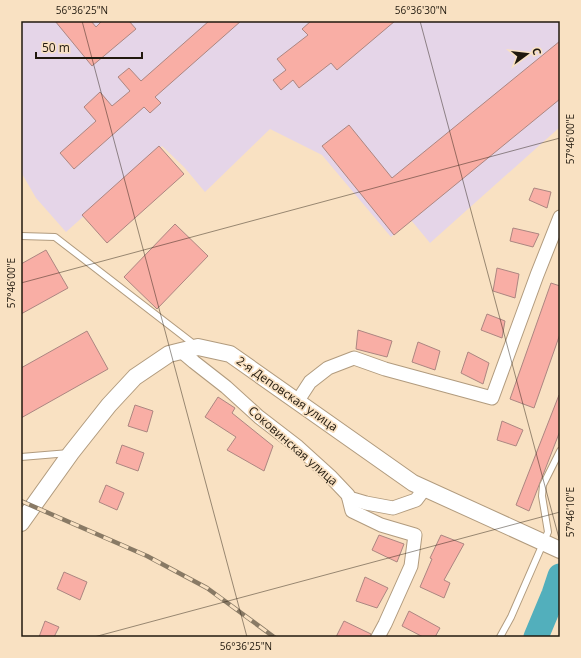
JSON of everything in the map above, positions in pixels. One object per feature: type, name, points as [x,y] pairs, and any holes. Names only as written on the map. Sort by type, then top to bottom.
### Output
[{"type":"street","points":[[297,402],[310,382],[328,368],[354,358],[385,369],[492,398],[560,217]]},
{"type":"street","name":"2-я Деповская улица","points":[[21,523],[70,453],[109,405],[134,378],[169,354],[198,347],[230,354],[413,482],[553,546]]},
{"type":"street","name":"Соковинская улица","points":[[181,351],[226,387],[259,417],[330,476],[348,495],[352,511],[381,525],[415,535],[411,566],[378,637]]},
{"type":"street","points":[[349,498],[394,508],[416,500],[425,488]]},
{"type":"lane","points":[[21,236],[55,237],[198,347]]},
{"type":"lane","points":[[500,637],[553,546],[548,532],[542,496],[543,485],[560,451]]},
{"type":"lane","points":[[21,457],[70,453]]},
{"type":"shaded area","points":[[21,21],[560,21],[560,127],[430,243],[411,220],[391,237],[322,155],[270,129],[205,192],[184,167],[162,146],[66,232],[36,198],[21,172]]},
{"type":"building","points":[[55,21],[91,21],[96,27],[102,21],[129,21],[136,29],[92,66]]},
{"type":"building","points":[[209,21],[241,21],[155,97],[161,103],[150,113],[144,107],[74,169],[60,153],[96,121],[84,107],[100,92],[112,106],[130,91],[118,77],[129,68],[141,81]]},
{"type":"building","points":[[311,21],[395,21],[337,70],[331,63],[299,88],[293,80],[281,90],[273,80],[286,70],[277,59],[308,35],[302,29]]},
{"type":"building","points":[[560,41],[560,99],[394,235],[322,146],[349,125],[392,178]]},
{"type":"building","points":[[159,146],[184,174],[107,243],[82,215]]},
{"type":"building","points":[[534,188],[551,192],[547,208],[529,200]]},
{"type":"building","points":[[175,224],[208,256],[157,309],[124,277]]},
{"type":"building","points":[[513,228],[539,234],[533,247],[510,241]]},
{"type":"building","points":[[46,250],[68,288],[21,314],[21,264]]},
{"type":"building","points":[[497,268],[519,274],[515,298],[493,291]]},
{"type":"building","points":[[551,283],[560,286],[560,334],[534,408],[510,399]]},
{"type":"building","points":[[487,314],[505,321],[502,338],[481,330]]},
{"type":"building","points":[[358,330],[392,341],[387,357],[356,349]]},
{"type":"building","points":[[87,331],[108,369],[21,418],[21,368]]},
{"type":"building","points":[[418,342],[440,351],[435,370],[412,362]]},
{"type":"building","points":[[468,352],[489,363],[483,384],[461,373]]},
{"type":"building","points":[[559,395],[560,431],[529,511],[516,505]]},
{"type":"building","points":[[218,397],[235,408],[232,413],[273,446],[264,471],[227,450],[236,437],[205,417]]},
{"type":"building","points":[[135,405],[153,411],[147,432],[128,426]]},
{"type":"building","points":[[502,421],[523,430],[516,446],[497,440]]},
{"type":"building","points":[[122,445],[144,453],[138,471],[116,463]]},
{"type":"building","points":[[106,485],[124,493],[117,510],[99,502]]},
{"type":"building","points":[[379,535],[404,544],[397,562],[372,550]]},
{"type":"building","points":[[441,535],[464,544],[444,580],[450,583],[444,598],[420,587],[432,559],[430,558]]},
{"type":"building","points":[[64,572],[87,582],[80,600],[57,589]]},
{"type":"building","points":[[365,577],[388,588],[377,608],[356,601]]},
{"type":"building","points":[[409,611],[440,628],[435,637],[423,637],[402,626]]},
{"type":"building","points":[[45,621],[59,627],[54,637],[39,637]]},
{"type":"building","points":[[344,621],[371,634],[370,637],[336,637]]},
{"type":"waterway","points":[[536,637],[560,576]]},
{"type":"railway","points":[[21,501],[147,556],[207,588],[274,637]]}]
